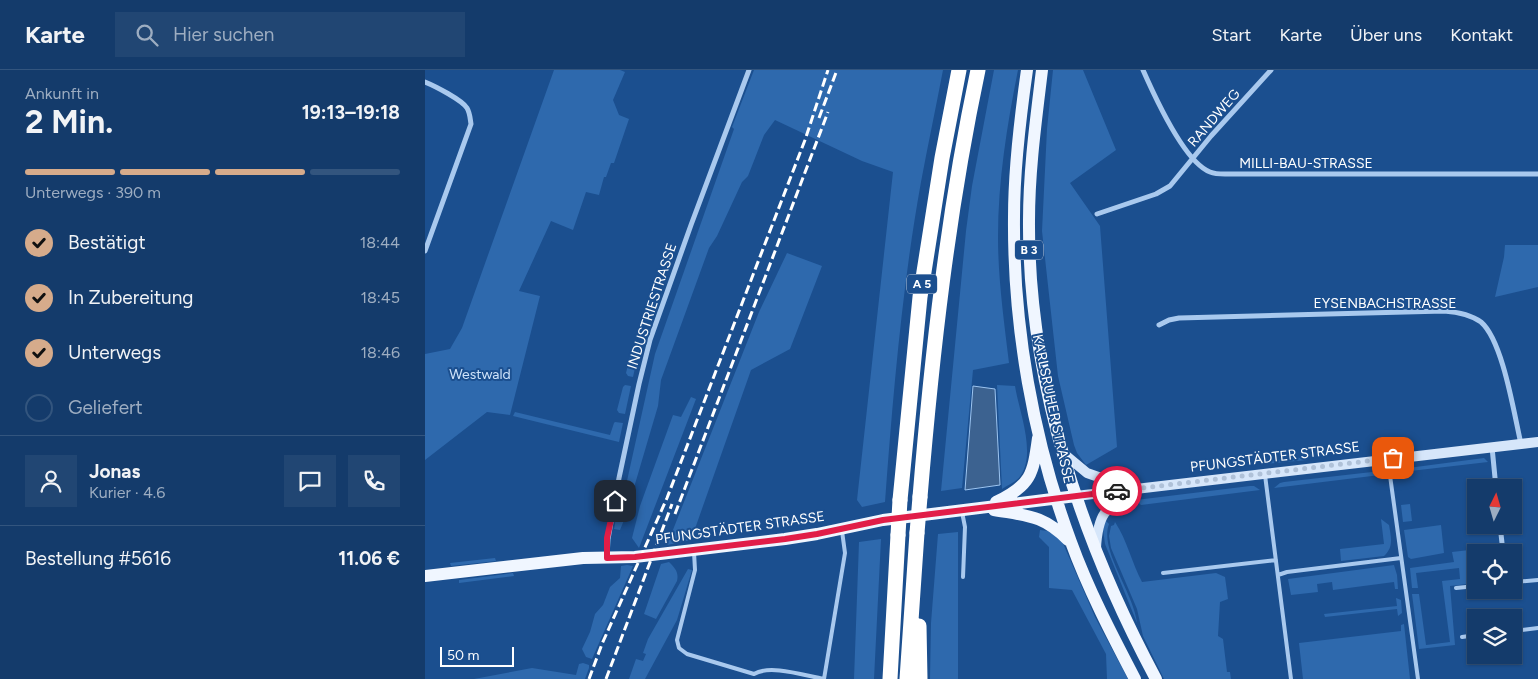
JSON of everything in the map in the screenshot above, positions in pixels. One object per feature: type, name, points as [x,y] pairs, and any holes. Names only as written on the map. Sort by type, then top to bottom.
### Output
[{"type":"highway","name":"A 5","points":[[889,679],[900,500],[920,297],[942,158],[959,70]]},
{"type":"highway","name":"A 5","points":[[907,679],[927,415],[942,278],[959,169],[978,70]]},
{"type":"highway","points":[[917,533],[920,679]]},
{"type":"main road","name":"KARLSRUHER STRASSE","points":[[1027,70],[1017,154],[1014,246],[1021,339],[1039,431],[1071,543],[1105,621],[1135,679]]},
{"type":"main road","name":"KARLSRUHER STRASSE","points":[[1043,70],[1029,198],[1029,253],[1034,316],[1039,347],[1050,403],[1076,496],[1096,552],[1135,641],[1156,679]]},
{"type":"main road","points":[[982,508],[1009,496],[1030,477],[1039,431]]},
{"type":"main road","name":"PFUNGSTÄDTER STRASSE","points":[[425,576],[583,558],[635,557],[793,538],[883,520],[1538,442]]},
{"type":"main road","points":[[1063,453],[1087,473],[1133,489]]},
{"type":"main road","points":[[1096,552],[1097,531],[1103,516],[1114,503],[1133,489]]},
{"type":"main road","points":[[982,508],[1032,517],[1048,523],[1071,543]]},
{"type":"street","name":"INDUSTRIESTRASSE","points":[[607,558],[607,538],[645,358],[691,225],[749,70]]},
{"type":"street","name":"MILLI-BAU-STRASSE","points":[[1143,70],[1174,131],[1193,158],[1206,170],[1219,174],[1538,174]]},
{"type":"street","name":"RANDWEG","points":[[1193,158],[1271,70]]},
{"type":"street","points":[[425,82],[466,106],[471,124],[425,251]]},
{"type":"street","points":[[1097,214],[1166,189],[1193,158]]},
{"type":"street","name":"EYSENBACHSTRASSE","points":[[1159,325],[1179,318],[1444,311],[1466,314],[1481,322],[1495,341],[1521,444]]},
{"type":"street","points":[[1492,447],[1495,479]]},
{"type":"lane","points":[[1388,459],[1417,679]]},
{"type":"lane","points":[[1265,474],[1291,679]]},
{"type":"lane","points":[[962,510],[965,527],[963,577]]},
{"type":"lane","points":[[693,550],[695,570],[677,640],[679,648],[687,654],[754,677],[759,671],[771,670],[824,679],[845,553],[842,529]]},
{"type":"lane","points":[[1278,575],[1287,572],[1401,558]]},
{"type":"lane","points":[[1163,573],[1276,560]]},
{"type":"lane","points":[[1522,581],[1538,580]]},
{"type":"lane","points":[[1456,588],[1467,587]]},
{"type":"lane","points":[[1522,630],[1538,628]]},
{"type":"lane","points":[[1462,637],[1467,637]]},
{"type":"green space","name":"Westwald","points":[[554,70],[620,70],[625,72],[613,100],[619,115],[629,119],[614,163],[611,163],[606,177],[604,177],[599,195],[586,192],[573,230],[551,221],[519,291],[540,296],[510,415],[487,412],[425,460],[425,354],[450,349],[462,328]]},
{"type":"green space","points":[[754,70],[943,70],[908,261],[895,381],[885,502],[862,507],[857,500],[893,172],[862,161],[775,120],[764,135],[748,176],[742,182],[717,236],[709,248],[661,380],[658,406],[631,503],[620,530],[614,529],[618,507],[621,508],[655,354],[734,129],[732,127]]},
{"type":"green space","points":[[994,70],[1018,70],[1004,153],[998,216],[999,268],[1009,363],[973,370],[962,488],[941,491],[966,231],[972,186]]},
{"type":"green space","points":[[1053,70],[1083,70],[1116,150],[1070,183],[1100,226],[1117,447],[1086,465],[1077,453],[1074,445],[1058,376],[1042,231],[1047,129]]},
{"type":"green space","points":[[1505,245],[1538,245],[1538,287],[1495,297]]},
{"type":"green space","points":[[787,253],[822,266],[790,349],[751,370],[691,540],[667,545],[759,312]]},
{"type":"green space","points":[[632,349],[639,350],[633,377],[628,376],[626,373]]},
{"type":"green space","points":[[625,385],[631,386],[625,414],[619,413],[617,410]]},
{"type":"green space","points":[[997,385],[1015,386],[1027,443],[1025,466],[1021,475],[1002,489]]},
{"type":"green space","points":[[691,397],[696,399],[639,548],[632,538],[640,506],[673,415],[681,417]]},
{"type":"green space","points":[[515,412],[610,435],[615,422],[623,423],[619,442],[513,416]]},
{"type":"green space","points":[[1307,457],[1307,460],[1266,464],[1266,461]]},
{"type":"green space","points":[[1484,458],[1488,462],[1402,472],[1408,468]]},
{"type":"green space","points":[[1372,472],[1380,475],[1274,488],[1284,482]]},
{"type":"green space","points":[[1250,486],[1260,490],[1141,505],[1136,500]]},
{"type":"green space","points":[[1410,504],[1412,521],[1403,522],[1401,505]]},
{"type":"green space","points":[[1381,519],[1389,525],[1391,545],[1387,553],[1384,556],[1341,561],[1340,549],[1384,544]]},
{"type":"green space","points":[[1105,520],[1109,524],[1107,534],[1113,559],[1135,611],[1137,623],[1105,544],[1103,529]]},
{"type":"green space","points":[[1115,522],[1123,536],[1142,582],[1216,573],[1225,577],[1228,599],[1220,602],[1218,636],[1223,639],[1227,672],[1230,672],[1231,679],[1164,679],[1143,636],[1137,609],[1111,548],[1109,536],[1111,526]]},
{"type":"green space","points":[[1441,525],[1444,553],[1411,559],[1408,557],[1404,530]]},
{"type":"green space","points":[[1040,530],[1048,531],[1062,541],[1095,617],[1128,679],[1107,679],[1106,654],[1072,590],[1049,588],[1049,547],[1039,537]]},
{"type":"green space","points":[[958,532],[958,679],[930,679],[931,623],[938,534]]},
{"type":"green space","points":[[881,539],[874,679],[854,679],[859,542]]},
{"type":"green space","points":[[1467,550],[1467,584],[1450,586],[1455,645],[1419,649],[1412,594],[1419,594],[1426,645],[1450,642],[1442,581],[1460,579],[1459,568],[1416,573],[1418,588],[1412,588],[1410,568],[1454,562],[1452,552]]},
{"type":"green space","points":[[495,558],[496,561],[451,566],[450,563]]},
{"type":"green space","points":[[669,562],[676,570],[677,581],[656,619],[644,614],[661,564]]},
{"type":"green space","points":[[1394,565],[1398,589],[1395,589],[1394,582],[1333,590],[1332,582],[1317,584],[1318,592],[1291,595],[1288,579]]},
{"type":"green space","points":[[621,566],[633,566],[592,659],[586,657],[582,649],[590,632],[595,614],[603,605],[610,587],[620,578]]},
{"type":"green space","points":[[688,569],[692,570],[677,620],[645,679],[629,679],[636,659],[643,661],[646,654],[643,653],[648,639]]},
{"type":"green space","points":[[513,573],[514,576],[459,583],[459,580]]},
{"type":"green space","points":[[1396,598],[1401,600],[1402,613],[1398,616],[1397,609],[1325,617],[1324,614],[1397,606]]},
{"type":"green space","points":[[1404,624],[1410,679],[1303,679],[1299,643],[1401,631],[1401,625]]},
{"type":"green space","points":[[579,664],[589,665],[585,679],[474,679],[532,668],[576,675]]},
{"type":"shaded area","points":[[973,386],[995,389],[1000,485],[965,490]]},
{"type":"railway","points":[[589,679],[602,644],[667,498],[805,140],[828,70]]},
{"type":"railway","points":[[819,118],[837,70]]},
{"type":"railway","points":[[675,514],[828,112]]},
{"type":"railway","points":[[606,679],[672,504]]},
{"type":"way so far","points":[[1117,491],[1393,458]]},
{"type":"route","points":[[615,501],[607,538],[607,558],[635,557],[785,539],[883,520],[1117,491]]}]
